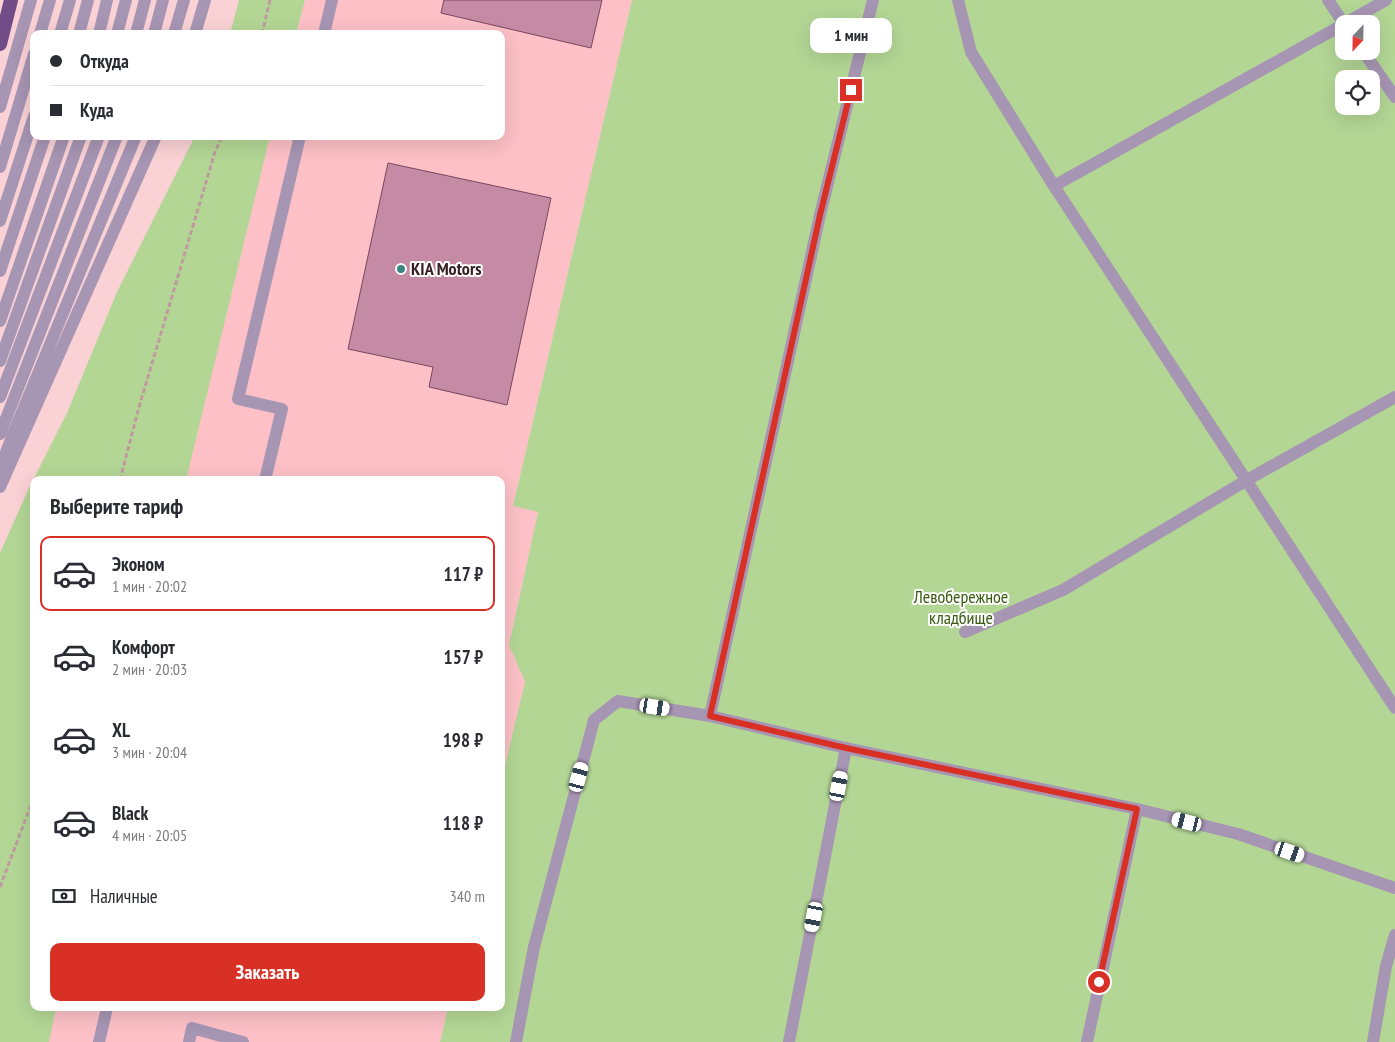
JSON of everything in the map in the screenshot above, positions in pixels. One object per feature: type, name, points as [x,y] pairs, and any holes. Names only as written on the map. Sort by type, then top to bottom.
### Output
[{"type":"highway","points":[[0,44],[11,0]]},
{"type":"lane","points":[[0,107],[31,0]]},
{"type":"lane","points":[[41,30],[50,0]]},
{"type":"lane","points":[[61,30],[70,0]]},
{"type":"lane","points":[[80,30],[88,0]]},
{"type":"lane","points":[[100,30],[107,0]]},
{"type":"lane","points":[[118,30],[126,0]]},
{"type":"lane","points":[[137,30],[145,0]]},
{"type":"lane","points":[[155,30],[163,0]]},
{"type":"lane","points":[[175,30],[184,0]]},
{"type":"lane","points":[[196,30],[206,0]]},
{"type":"lane","points":[[325,30],[332,0]]},
{"type":"lane","points":[[710,716],[820,215],[873,0]]},
{"type":"lane","points":[[958,0],[971,52],[1054,186],[1395,708]]},
{"type":"lane","points":[[1328,0],[1338,15]]},
{"type":"lane","points":[[1360,15],[1386,0]]},
{"type":"lane","points":[[1054,186],[1335,29]]},
{"type":"lane","points":[[1369,60],[1395,97]]},
{"type":"lane","points":[[0,167],[30,67]]},
{"type":"lane","points":[[0,221],[30,128]]},
{"type":"lane","points":[[0,271],[44,140]]},
{"type":"lane","points":[[0,321],[63,140]]},
{"type":"lane","points":[[0,361],[80,140]]},
{"type":"lane","points":[[0,396],[97,140]]},
{"type":"lane","points":[[0,434],[115,140]]},
{"type":"lane","points":[[0,469],[134,140]]},
{"type":"lane","points":[[0,487],[154,140]]},
{"type":"lane","points":[[265,476],[282,409],[238,399],[299,140]]},
{"type":"lane","points":[[964,632],[1063,590],[1247,480],[1395,398]]},
{"type":"lane","points":[[516,1042],[534,948],[594,720],[618,701],[710,716],[846,748],[1137,809],[1238,834],[1395,888]]},
{"type":"lane","points":[[789,1042],[846,748]]},
{"type":"lane","points":[[1086,1042],[1137,809]]},
{"type":"lane","points":[[1373,1042],[1386,966],[1395,934]]},
{"type":"lane","points":[[98,1042],[106,1011]]},
{"type":"lane","points":[[189,1042],[192,1028],[243,1042]]},
{"type":"path","points":[[263,30],[270,0]]},
{"type":"path","points":[[121,476],[142,397],[212,162],[220,140]]},
{"type":"path","points":[[0,887],[30,808]]},
{"type":"shaded area","points":[[303,0],[632,0],[513,505],[538,511],[509,645],[525,682],[505,765],[505,476],[185,476],[268,140],[505,140],[505,30],[296,30]]},
{"type":"shaded area","points":[[55,1011],[447,1011],[440,1042],[47,1042]]},
{"type":"green space","points":[[239,0],[305,0],[297,30],[231,30]]},
{"type":"green space","name":"Левобережное кладбище","points":[[632,0],[1395,0],[1395,1042],[440,1042],[447,1011],[505,1011],[505,765],[525,682],[509,645],[538,512],[513,506]]},
{"type":"green space","points":[[193,140],[269,140],[187,476],[35,476],[67,413],[117,292]]},
{"type":"green space","points":[[30,486],[30,1011],[55,1011],[49,1042],[0,1042],[0,553]]},
{"type":"building","points":[[444,0],[602,0],[591,48],[441,13]]},
{"type":"building","points":[[388,163],[551,198],[507,405],[429,387],[433,367],[348,349]]},
{"type":"place","name":"KIA Motors","points":[[401,269]]},
{"type":"route","points":[[851,90],[820,215],[710,716],[846,748],[1137,809],[1099,982]]}]
